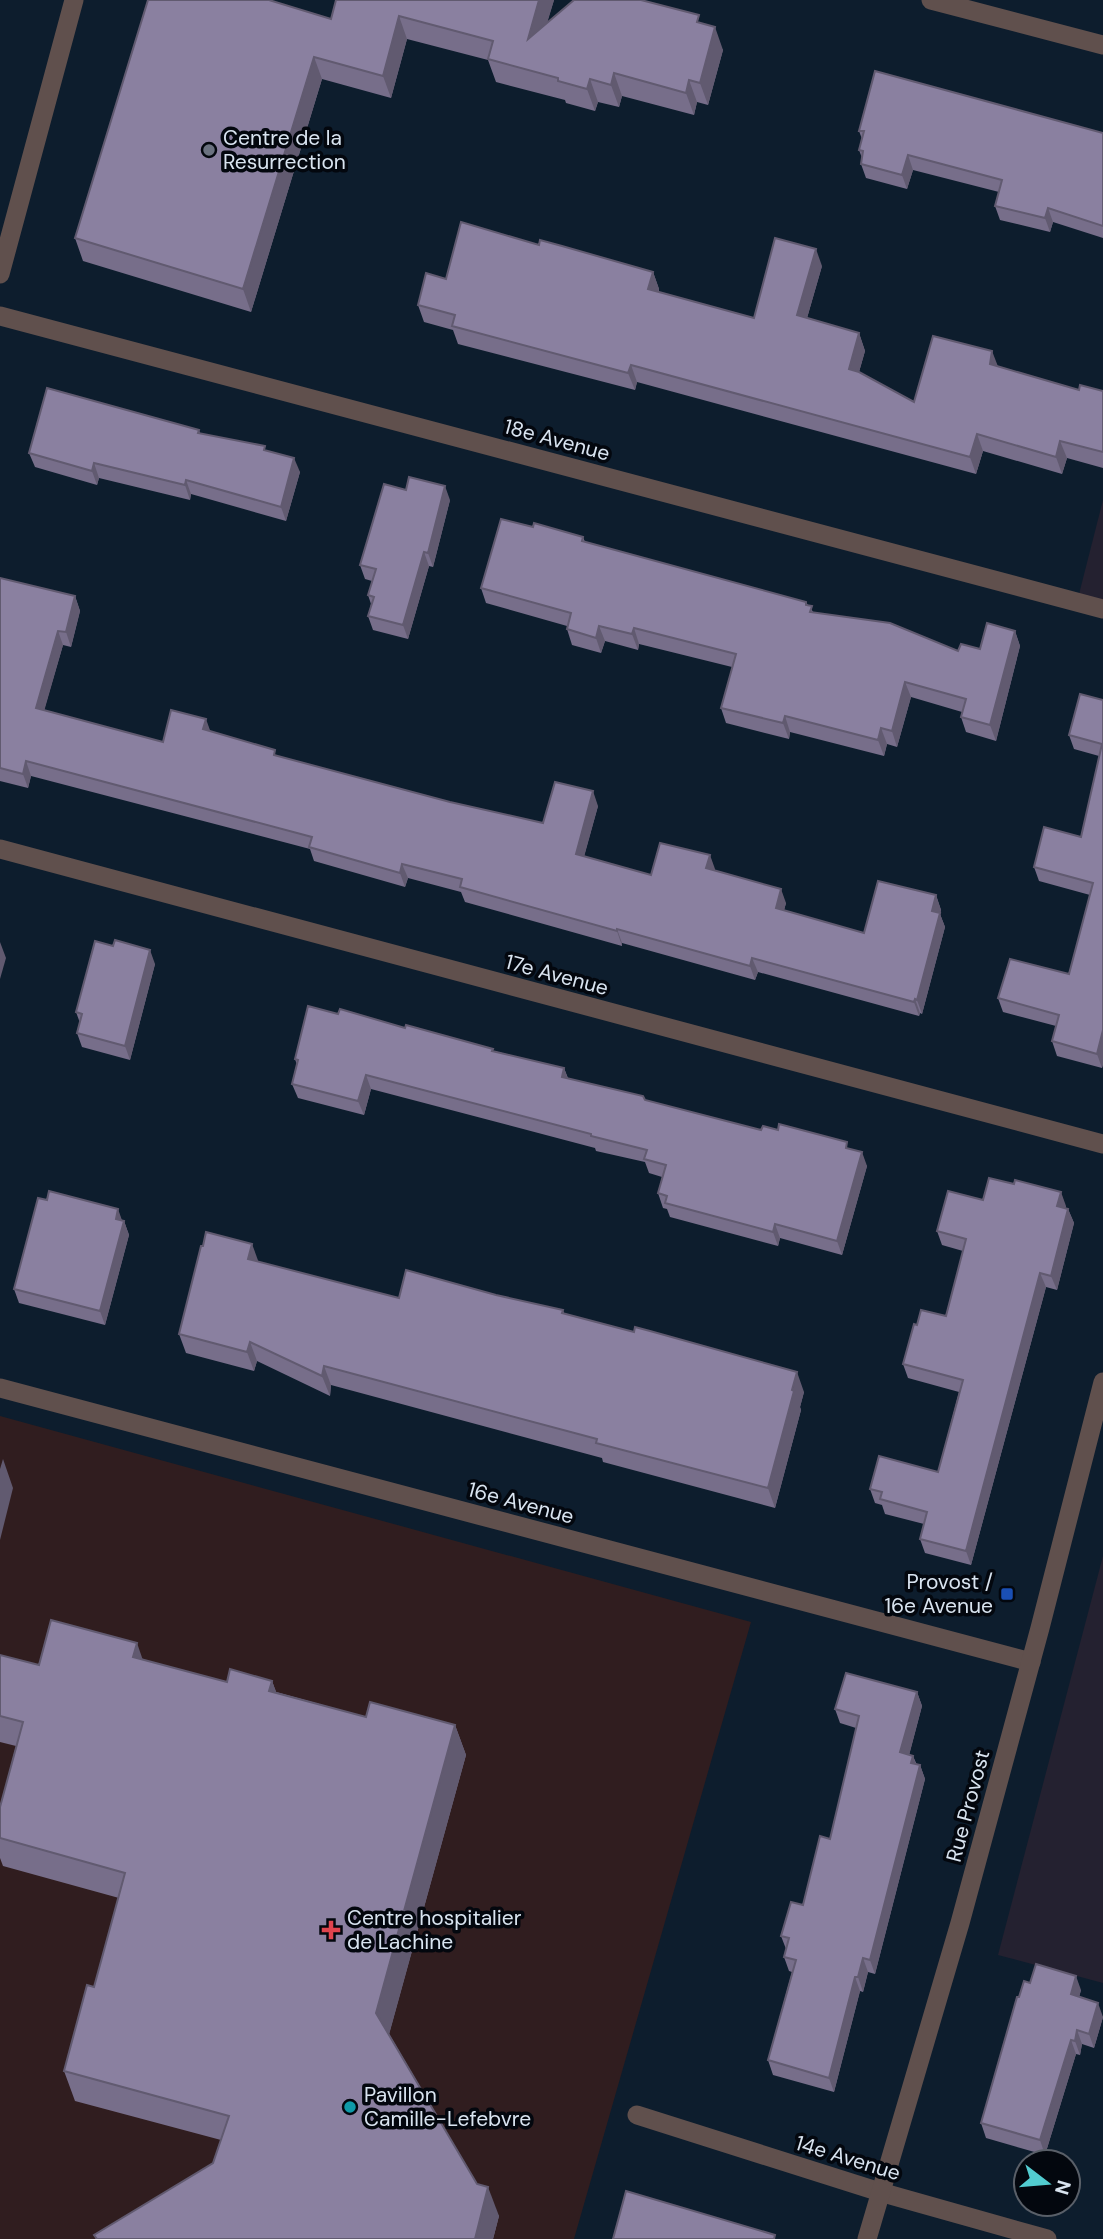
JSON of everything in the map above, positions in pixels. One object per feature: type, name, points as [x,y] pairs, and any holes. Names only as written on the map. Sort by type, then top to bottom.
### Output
[{"type":"street","points":[[0,274],[74,0]]},
{"type":"street","points":[[931,0],[1103,46]]},
{"type":"street","name":"18e Avenue","points":[[0,316],[1103,609]]},
{"type":"street","name":"17e Avenue","points":[[0,849],[1103,1144]]},
{"type":"street","name":"Rue Provost","points":[[867,2239],[960,1923],[1103,1382]]},
{"type":"street","name":"16e Avenue","points":[[0,1388],[1031,1662]]},
{"type":"street","name":"14e Avenue","points":[[637,2115],[880,2192],[1047,2239]]},
{"type":"shaded area","points":[[1103,500],[1103,608],[1077,602]]},
{"type":"shaded area","name":"Centre hospitalier de Lachine","points":[[0,1416],[751,1622],[574,2239],[0,2239]]},
{"type":"shaded area","points":[[1103,1556],[1103,1983],[998,1955]]},
{"type":"building","name":"Centre de la Resurrection","points":[[148,0],[269,0],[331,19],[336,0],[539,0],[528,39],[574,0],[641,0],[699,15],[697,22],[715,27],[700,83],[689,80],[686,93],[614,73],[611,85],[590,79],[587,89],[558,81],[558,78],[488,59],[493,41],[399,16],[383,76],[314,57],[243,289],[75,238]]},
{"type":"building","points":[[875,71],[1103,133],[1103,226],[1048,208],[1045,218],[995,206],[1002,180],[908,155],[902,175],[861,164],[863,151],[859,150],[864,131],[859,131]]},
{"type":"building","points":[[461,222],[539,245],[540,240],[653,272],[648,289],[754,318],[775,238],[816,249],[797,315],[859,333],[849,369],[914,402],[933,336],[992,351],[990,364],[1079,390],[1080,385],[1103,391],[1103,452],[1060,441],[1056,457],[977,434],[970,457],[631,365],[628,373],[452,326],[455,315],[418,305],[426,273],[446,279]]},
{"type":"building","points":[[47,388],[199,430],[198,433],[265,446],[264,450],[294,458],[281,507],[186,480],[185,485],[94,463],[92,471],[29,453]]},
{"type":"building","points":[[409,477],[445,486],[428,553],[424,552],[403,625],[368,616],[374,597],[368,595],[376,569],[360,565],[384,484],[406,490]]},
{"type":"building","points":[[501,519],[533,527],[534,523],[583,537],[582,541],[806,602],[806,605],[812,606],[810,612],[890,623],[958,651],[961,644],[980,649],[987,623],[1015,631],[990,725],[961,717],[966,699],[905,682],[892,731],[881,728],[878,740],[785,716],[783,723],[721,708],[736,654],[634,628],[632,634],[599,626],[596,638],[567,629],[571,613],[481,588]]},
{"type":"building","points":[[0,578],[75,596],[66,632],[58,631],[36,708],[163,742],[171,710],[206,719],[203,729],[275,750],[274,755],[450,802],[543,823],[555,782],[593,791],[576,854],[651,875],[660,843],[710,855],[706,868],[781,889],[776,908],[864,933],[878,881],[936,895],[932,911],[940,913],[917,1000],[914,1002],[752,958],[750,966],[617,931],[460,887],[462,879],[402,864],[400,873],[309,847],[312,837],[26,761],[23,774],[0,768]]},
{"type":"building","points":[[1080,694],[1103,700],[1103,1030],[1097,1054],[1052,1041],[1059,1015],[998,998],[1010,959],[1069,974],[1093,883],[1034,867],[1044,827],[1081,837],[1102,744],[1069,735]]},
{"type":"building","points":[[115,940],[150,950],[125,1046],[77,1033],[82,1014],[76,1012],[95,941],[113,946]]},
{"type":"building","points":[[308,1006],[338,1014],[340,1009],[564,1068],[562,1077],[643,1096],[645,1100],[761,1130],[763,1126],[778,1130],[779,1124],[847,1142],[846,1148],[862,1152],[837,1241],[775,1224],[773,1232],[665,1203],[667,1196],[658,1193],[666,1165],[644,1159],[647,1150],[366,1075],[358,1101],[292,1084]]},
{"type":"building","points":[[989,1178],[1014,1184],[1015,1180],[1061,1192],[1057,1206],[1068,1209],[1051,1276],[1040,1273],[966,1551],[920,1539],[927,1512],[880,1499],[882,1492],[870,1489],[879,1456],[938,1472],[963,1380],[903,1364],[914,1324],[917,1325],[921,1310],[946,1316],[966,1239],[937,1231],[948,1191],[983,1200]]},
{"type":"building","points":[[49,1191],[118,1209],[116,1219],[124,1221],[100,1311],[14,1289],[38,1198],[47,1200]]},
{"type":"building","points":[[206,1232],[252,1244],[248,1259],[399,1298],[406,1270],[563,1310],[562,1313],[634,1332],[635,1327],[797,1372],[768,1488],[596,1443],[597,1439],[324,1366],[322,1376],[250,1342],[247,1352],[179,1334]]},
{"type":"building","points":[[51,1620],[137,1643],[133,1657],[227,1682],[230,1669],[272,1681],[269,1691],[366,1717],[370,1702],[455,1725],[376,2013],[477,2184],[488,2187],[475,2239],[97,2239],[94,2235],[213,2163],[229,2116],[64,2071],[87,1985],[94,1987],[125,1873],[0,1838],[0,1807],[23,1722],[0,1716],[0,1655],[39,1665]]},
{"type":"building","points":[[846,1673],[917,1692],[900,1752],[913,1756],[911,1763],[920,1765],[870,1960],[863,1958],[858,1977],[855,1977],[829,2078],[768,2060],[796,1960],[784,1957],[789,1938],[781,1936],[791,1902],[803,1905],[820,1836],[830,1839],[859,1716],[835,1709]]},
{"type":"building","points":[[1036,1964],[1076,1976],[1071,1994],[1098,2003],[1089,2034],[1077,2030],[1075,2041],[1071,2040],[1040,2140],[981,2123],[1017,1997],[1024,1981],[1030,1983]]},
{"type":"building","points":[[626,2191],[775,2235],[774,2239],[613,2239]]},
{"type":"place","name":"Centre de la Resurrection","points":[[209,150]]},
{"type":"place","name":"Provost / 16e Avenue","points":[[1007,1594]]},
{"type":"place","name":"Centre hospitalier de Lachine","points":[[331,1930]]},
{"type":"place","name":"Pavillon Camille-Lefebvre","points":[[350,2107]]}]
